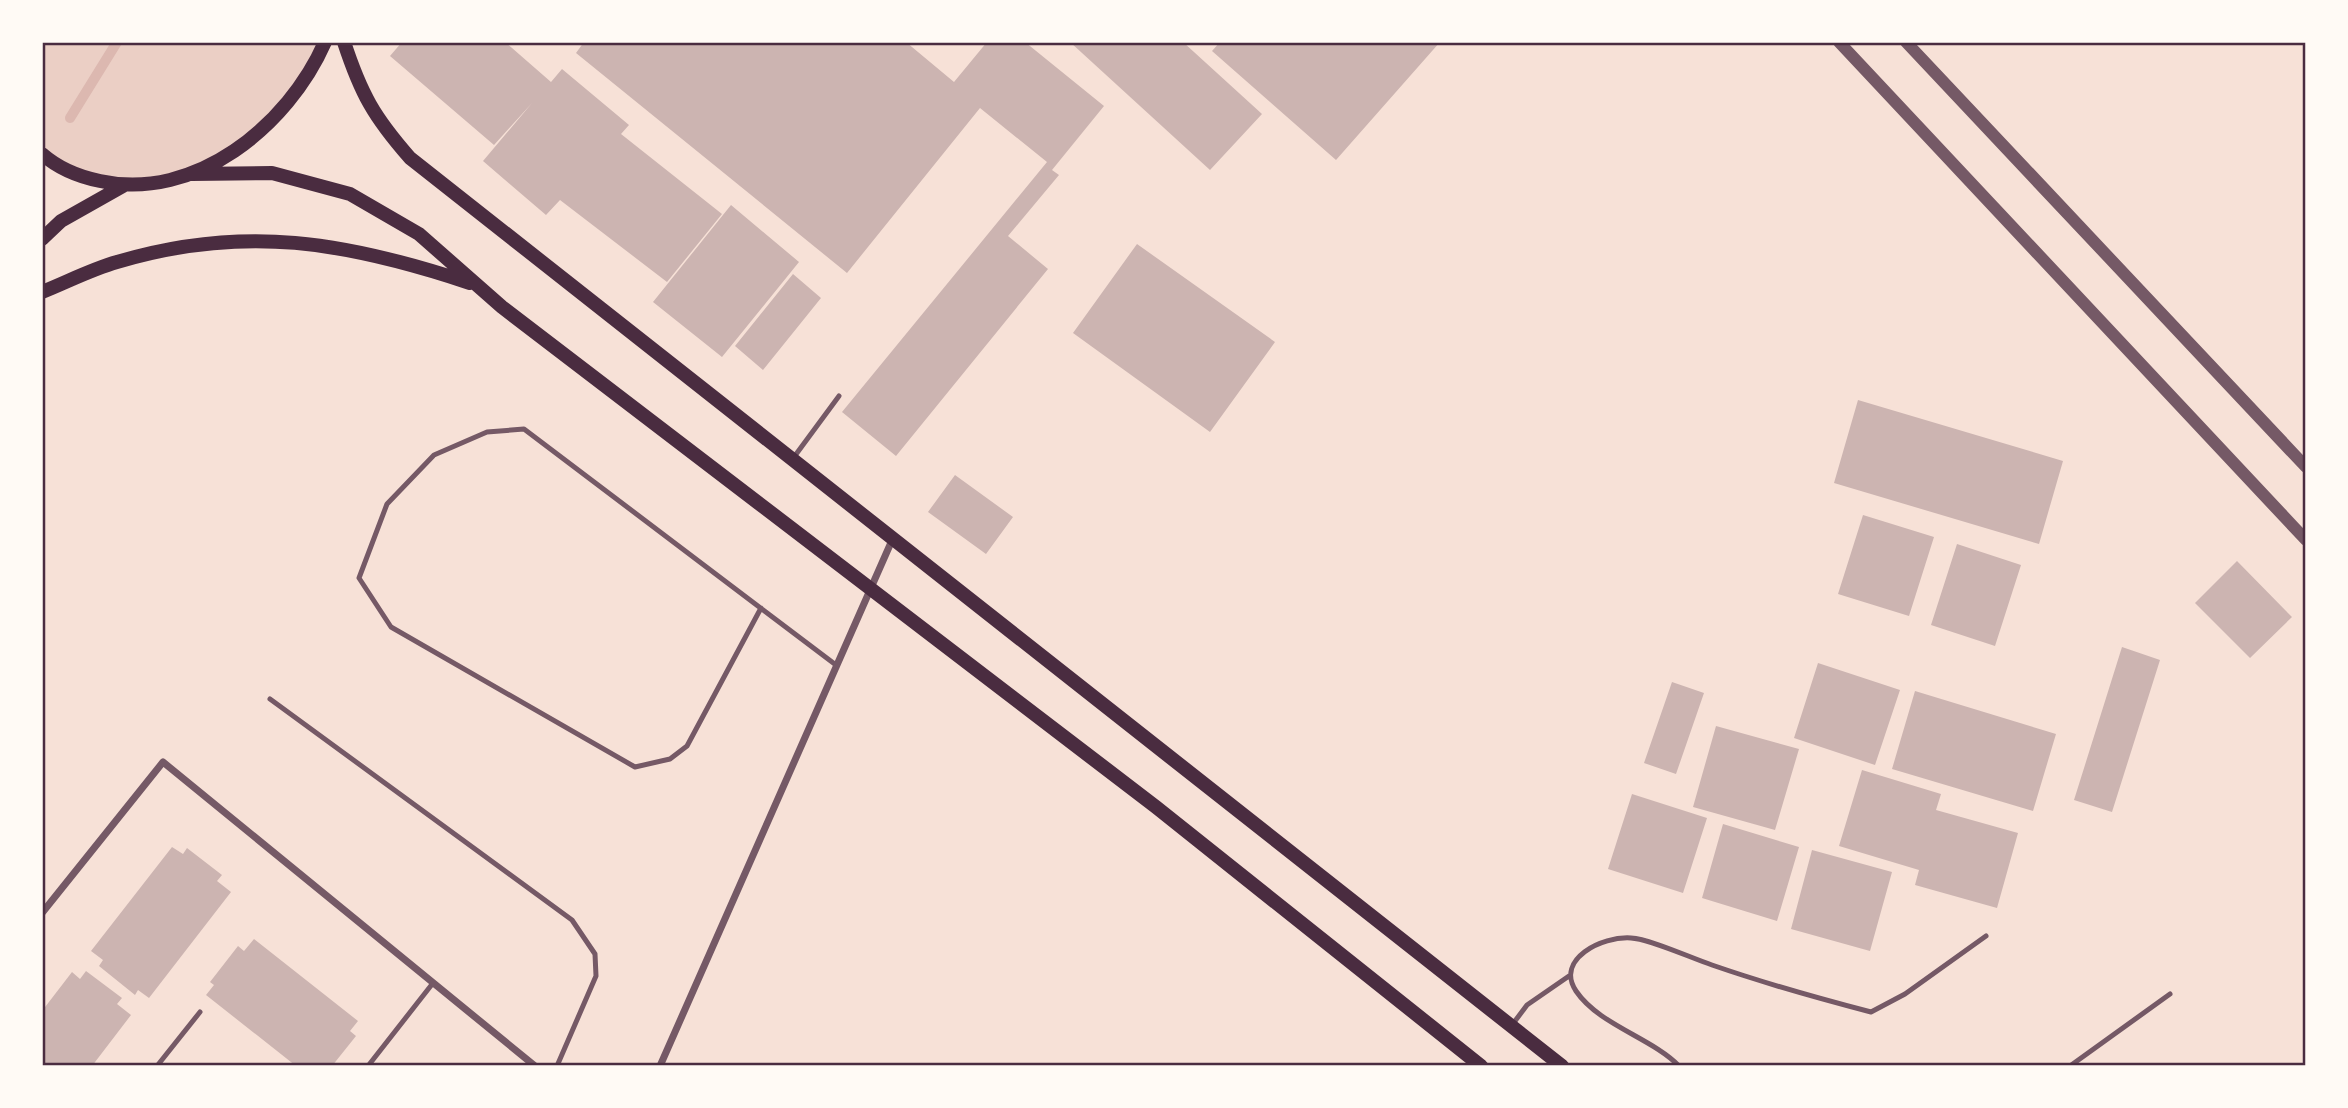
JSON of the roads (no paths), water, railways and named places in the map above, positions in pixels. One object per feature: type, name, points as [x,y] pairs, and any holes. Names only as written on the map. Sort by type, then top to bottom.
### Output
[{"type":"main road","points":[[42,154],[82,177],[122,186],[159,184],[192,174],[246,142],[283,108],[306,78],[325,42]]},
{"type":"main road","points":[[344,42],[359,87],[377,120],[410,158],[1562,1066]]},
{"type":"main road","points":[[192,174],[272,173],[350,194],[419,234],[474,285],[1156,807],[1481,1066]]},
{"type":"main road","points":[[42,239],[61,221],[122,186]]},
{"type":"main road","points":[[42,292],[116,262],[188,245],[261,240],[335,246],[407,262],[474,285]]},
{"type":"street","points":[[1839,42],[2306,540]]},
{"type":"street","points":[[1906,42],[2306,467]]},
{"type":"street","points":[[660,1066],[893,537]]},
{"type":"street","points":[[42,913],[163,762],[535,1066]]},
{"type":"lane","points":[[792,460],[839,396]]},
{"type":"lane","points":[[761,608],[687,746],[670,759],[635,767],[391,627],[359,578],[387,504],[435,455],[486,432],[524,429],[761,608],[836,665]]},
{"type":"lane","points":[[270,699],[572,920],[595,954],[596,976],[557,1066]]},
{"type":"lane","points":[[1679,1066],[1667,1053],[1618,1027],[1577,993],[1569,976],[1572,963],[1595,944],[1631,938],[1777,988],[1871,1012],[1905,995],[1986,936]]},
{"type":"lane","points":[[1511,1025],[1527,1006],[1569,976]]},
{"type":"lane","points":[[368,1066],[433,983]]},
{"type":"lane","points":[[2070,1066],[2170,994]]},
{"type":"lane","points":[[157,1066],[200,1012]]},
{"type":"waterway","points":[[70,118],[117,42]]}]
